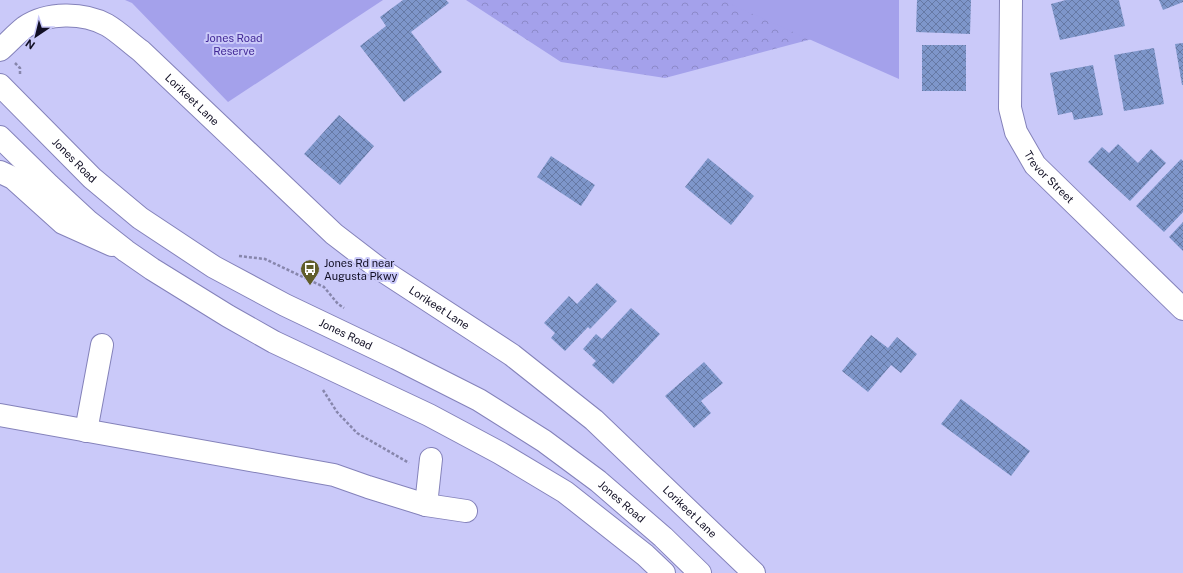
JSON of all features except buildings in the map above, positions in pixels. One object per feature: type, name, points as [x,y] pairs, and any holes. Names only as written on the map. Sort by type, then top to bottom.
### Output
[{"type":"street","name":"Trevor Street","points":[[1011,0],[1010,108],[1016,132],[1036,165],[1183,309]]},
{"type":"street","name":"Lorikeet Lane","points":[[1,50],[25,27],[46,18],[71,15],[85,17],[107,25],[140,51],[334,234],[377,267],[512,355],[594,420],[754,573]]},
{"type":"street","name":"Jones Road","points":[[0,85],[92,178],[140,218],[221,270],[285,306],[396,358],[479,400],[544,440],[598,481],[662,537],[700,573]]},
{"type":"street","points":[[0,138],[89,222],[126,251],[228,316],[274,342],[429,414],[500,453],[565,492],[645,555],[664,573]]},
{"type":"street","points":[[0,172],[13,178],[63,223],[126,251]]},
{"type":"street","points":[[86,431],[102,344]]},
{"type":"street","points":[[0,415],[334,474],[368,487],[426,505],[466,511]]},
{"type":"street","points":[[426,505],[430,466]]},
{"type":"path","points":[[1,50],[20,68],[20,76]]},
{"type":"path","points":[[233,253],[239,256],[265,258],[324,287],[338,304],[348,311]]},
{"type":"path","points":[[321,385],[337,412],[357,433],[388,452],[430,466]]},
{"type":"green space","name":"Jones Road Reserve","points":[[125,0],[383,0],[228,102],[132,3]]},
{"type":"green space","points":[[466,0],[858,0],[831,34],[665,78],[561,62]]},
{"type":"green space","points":[[721,0],[899,0],[899,79]]},
{"type":"place","name":"Jones Rd near Augusta Pkwy","points":[[310,286]]}]
